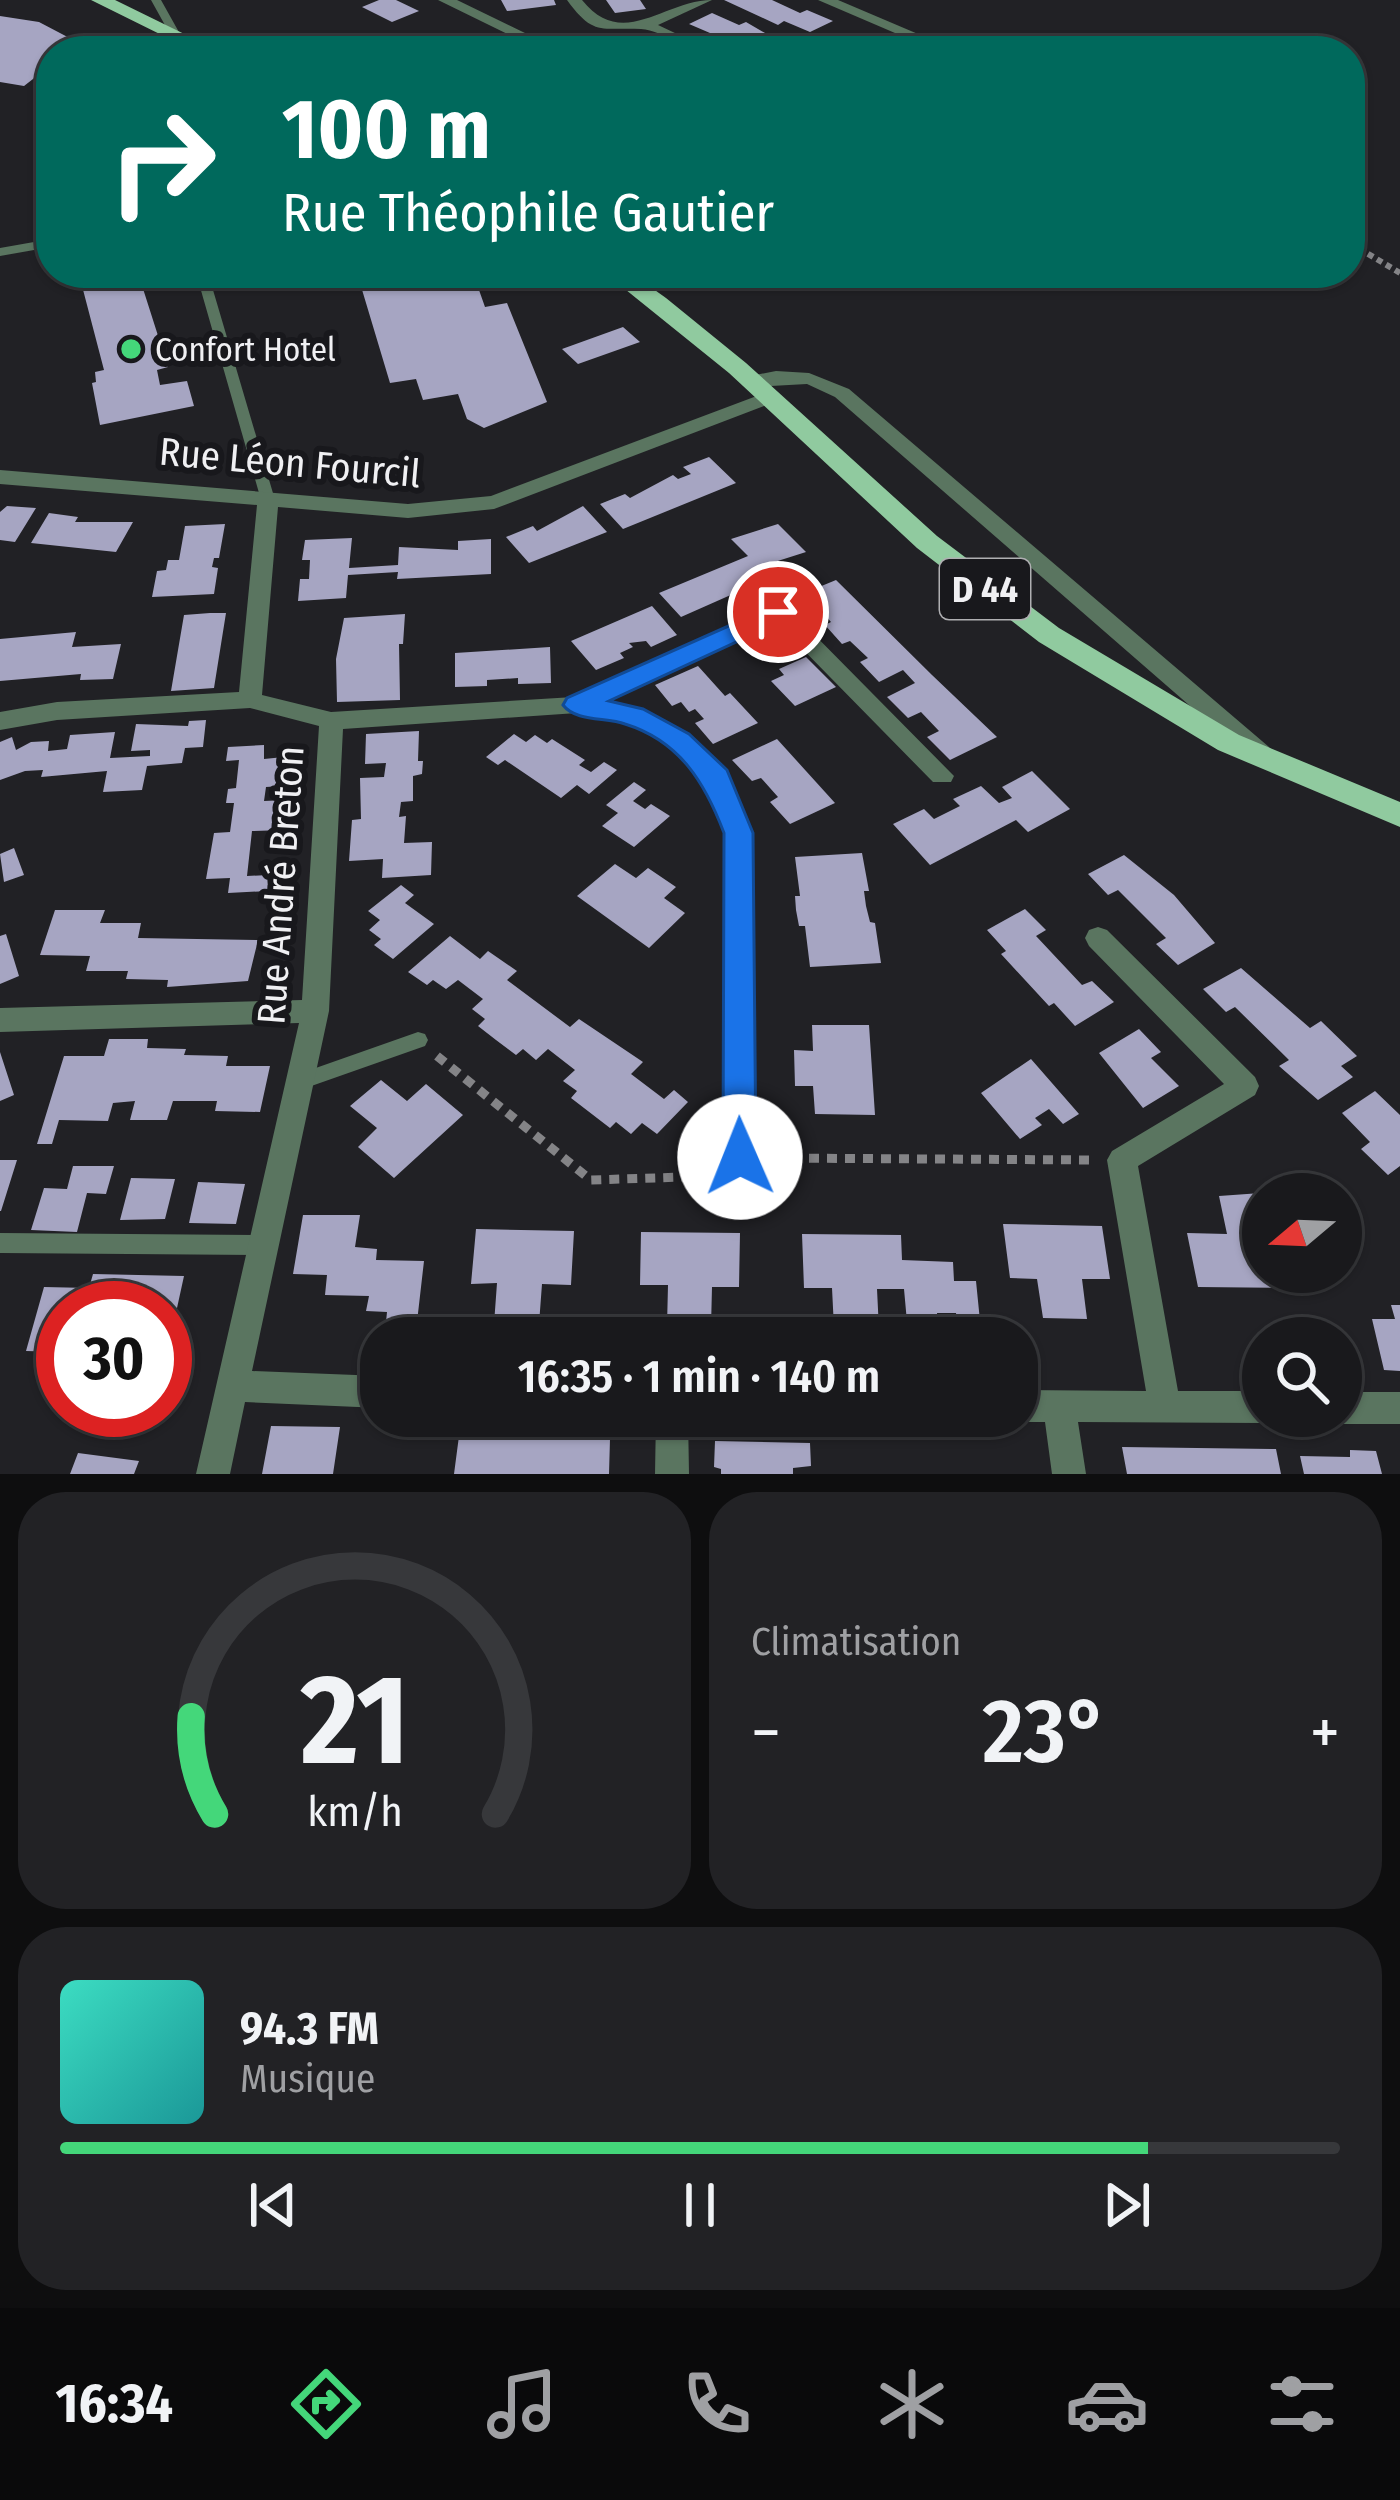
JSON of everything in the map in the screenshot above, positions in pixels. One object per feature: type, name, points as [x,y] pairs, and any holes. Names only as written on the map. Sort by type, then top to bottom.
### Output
[{"type":"main road","points":[[100,0],[179,36]]},
{"type":"main road","points":[[122,0],[139,15]]},
{"type":"main road","name":"D 44","points":[[635,288],[761,389],[926,541],[1002,602],[1117,677],[1270,763],[1400,815]]},
{"type":"street","points":[[445,0],[522,36]]},
{"type":"street","points":[[574,0],[583,14],[609,28],[648,26],[704,0]]},
{"type":"street","points":[[825,0],[913,36]]},
{"type":"street","points":[[648,26],[670,36]]},
{"type":"street","name":"Rue Léon Fourcil","points":[[0,477],[408,512],[494,502],[802,376],[842,393],[1270,763]]},
{"type":"street","name":"Rue André Breton","points":[[213,1474],[315,1011],[332,721],[250,700],[268,500]]},
{"type":"street","points":[[577,705],[778,612],[942,776]]},
{"type":"street","points":[[0,721],[57,711],[250,700]]},
{"type":"street","points":[[332,721],[577,705],[634,716],[680,741],[717,777],[738,833],[740,1157]]},
{"type":"street","points":[[1098,938],[1245,1086],[1122,1160],[1165,1407]]},
{"type":"street","points":[[0,1020],[315,1011]]},
{"type":"street","points":[[234,1386],[360,1391]]},
{"type":"street","points":[[1038,1406],[1242,1407]]},
{"type":"street","points":[[1059,1406],[1069,1474]]},
{"type":"street","points":[[1362,1408],[1400,1408]]},
{"type":"street","points":[[671,1474],[672,1437]]},
{"type":"lane","points":[[156,0],[175,34]]},
{"type":"lane","points":[[0,253],[36,246]]},
{"type":"lane","points":[[206,288],[268,500]]},
{"type":"lane","points":[[300,1082],[418,1040]]},
{"type":"lane","points":[[0,1243],[264,1245]]},
{"type":"path","points":[[1365,252],[1400,274]]},
{"type":"path","points":[[418,1040],[591,1180],[740,1175],[740,1157],[1122,1160]]},
{"type":"building","points":[[396,0],[419,11],[392,22],[362,7]]},
{"type":"building","points":[[501,0],[554,0],[556,5],[507,11]]},
{"type":"building","points":[[606,0],[640,0],[646,9],[615,13]]},
{"type":"building","points":[[724,0],[772,0],[833,21],[810,32],[784,21],[778,25]]},
{"type":"building","points":[[712,13],[739,25],[746,22],[770,36],[717,36],[689,24]]},
{"type":"building","points":[[0,16],[39,22],[66,36],[36,36],[36,77],[24,86],[0,82]]},
{"type":"building","name":"Confort Hotel","points":[[83,288],[143,288],[168,367],[157,370],[160,385],[187,381],[194,406],[100,425],[92,383],[95,372],[104,370]]},
{"type":"building","points":[[362,288],[478,288],[485,307],[507,303],[547,402],[484,428],[467,419],[458,394],[423,400],[416,379],[390,383]]},
{"type":"building","points":[[623,327],[640,342],[578,364],[562,349]]},
{"type":"building","points":[[709,457],[736,483],[623,529],[600,504],[625,494],[630,498],[673,475],[678,479],[691,474],[683,467]]},
{"type":"building","points":[[7,506],[36,508],[15,542],[0,540],[0,512]]},
{"type":"building","points":[[583,506],[607,532],[529,563],[506,537],[533,526],[537,531]]},
{"type":"building","points":[[49,513],[78,517],[75,522],[133,522],[116,552],[31,543]]},
{"type":"building","points":[[225,524],[219,558],[214,558],[212,567],[218,568],[214,594],[152,597],[157,571],[166,570],[168,560],[179,560],[185,526]]},
{"type":"building","points":[[778,524],[806,552],[759,567],[769,578],[681,617],[659,593],[748,556],[731,539]]},
{"type":"building","points":[[352,538],[349,568],[398,565],[399,547],[458,550],[458,541],[491,539],[491,574],[397,579],[398,572],[348,575],[346,598],[298,601],[300,579],[309,579],[310,560],[302,560],[305,540]]},
{"type":"building","points":[[836,580],[997,737],[950,760],[927,737],[939,731],[921,712],[908,718],[887,697],[915,683],[903,670],[879,682],[860,662],[868,658],[850,641],[842,644],[825,625],[831,622],[823,613],[811,619],[790,599]]},
{"type":"building","points":[[652,606],[677,635],[651,647],[646,641],[629,643],[633,647],[620,653],[624,658],[596,670],[571,641]]},
{"type":"building","points":[[226,613],[214,688],[171,691],[184,615]]},
{"type":"building","points":[[405,614],[403,644],[399,644],[400,700],[337,702],[336,659],[344,618]]},
{"type":"building","points":[[76,632],[72,647],[121,644],[113,679],[80,680],[81,674],[0,681],[0,639]]},
{"type":"building","points":[[550,647],[551,683],[518,684],[518,678],[455,687],[455,653]]},
{"type":"building","points":[[806,657],[836,687],[795,706],[771,681],[784,675],[779,669]]},
{"type":"building","points":[[698,666],[758,723],[713,744],[695,723],[704,719],[695,709],[689,712],[681,702],[672,706],[655,685]]},
{"type":"building","points":[[206,720],[203,747],[185,748],[182,763],[147,766],[142,790],[103,792],[107,771],[41,777],[43,770],[25,771],[0,780],[0,742],[12,737],[16,750],[31,742],[49,741],[48,751],[67,749],[70,735],[115,732],[110,758],[150,756],[150,750],[131,751],[136,724],[188,726],[189,721]]},
{"type":"building","points":[[419,731],[422,774],[413,776],[413,801],[401,802],[399,817],[406,816],[404,843],[432,842],[431,875],[382,878],[383,859],[349,861],[352,820],[361,819],[360,778],[384,777],[386,763],[365,764],[366,734]]},
{"type":"building","points":[[514,734],[526,742],[535,735],[547,743],[552,739],[585,760],[579,765],[591,772],[604,762],[617,770],[589,794],[577,785],[561,798],[505,760],[498,765],[486,757]]},
{"type":"building","points":[[777,739],[835,803],[790,824],[770,802],[778,797],[761,778],[752,781],[732,760]]},
{"type":"building","points":[[264,745],[264,759],[284,757],[282,786],[266,787],[264,801],[287,800],[284,830],[252,831],[247,876],[269,875],[268,891],[228,893],[230,878],[206,879],[214,833],[230,832],[234,803],[226,803],[228,789],[236,788],[239,760],[226,761],[228,747]]},
{"type":"building","points":[[1032,771],[1070,809],[1028,832],[1016,820],[930,865],[893,824],[924,809],[934,819],[960,806],[953,799],[981,786],[999,803],[1012,798],[1002,787]]},
{"type":"building","points":[[634,782],[646,790],[633,801],[645,809],[651,804],[670,816],[634,847],[602,826],[618,813],[606,805]]},
{"type":"building","points":[[14,848],[24,875],[4,882],[0,854]]},
{"type":"building","points":[[862,853],[869,891],[864,891],[866,906],[870,922],[875,923],[881,963],[810,967],[805,926],[799,926],[796,910],[795,896],[800,896],[795,857]]},
{"type":"building","points":[[1124,855],[1174,895],[1215,943],[1178,965],[1156,944],[1166,938],[1118,890],[1108,895],[1088,874]]},
{"type":"building","points":[[615,864],[636,878],[648,868],[676,887],[664,898],[685,913],[649,948],[577,896]]},
{"type":"building","points":[[401,885],[414,895],[405,903],[434,924],[393,959],[374,945],[381,939],[369,930],[380,920],[368,911]]},
{"type":"building","points":[[1025,909],[1046,930],[1036,936],[1082,985],[1092,981],[1114,1002],[1075,1026],[1054,1003],[1049,1006],[1001,954],[1006,951],[987,930]]},
{"type":"building","points":[[55,910],[105,910],[100,923],[141,923],[138,938],[258,940],[248,981],[167,987],[168,980],[126,979],[128,971],[86,971],[90,956],[40,955]]},
{"type":"building","points":[[6,934],[19,976],[0,984],[0,936]]},
{"type":"building","points":[[450,936],[480,959],[488,951],[517,971],[507,980],[570,1027],[579,1019],[643,1062],[631,1074],[664,1099],[674,1090],[688,1102],[657,1134],[642,1123],[631,1134],[616,1122],[610,1128],[571,1098],[577,1091],[563,1081],[575,1070],[548,1049],[536,1060],[523,1049],[516,1055],[478,1026],[485,1019],[472,1009],[483,999],[458,980],[446,989],[433,980],[427,985],[408,972]]},
{"type":"building","points":[[1241,968],[1310,1028],[1321,1021],[1357,1056],[1341,1066],[1353,1077],[1318,1100],[1279,1066],[1289,1060],[1235,1007],[1226,1012],[1203,989]]},
{"type":"building","points":[[812,1025],[869,1025],[875,1115],[815,1114],[813,1086],[795,1086],[794,1050],[813,1051]]},
{"type":"building","points":[[1139,1029],[1161,1052],[1151,1058],[1179,1086],[1143,1108],[1099,1053]]},
{"type":"building","points":[[109,1039],[148,1039],[147,1048],[228,1056],[226,1066],[270,1066],[260,1112],[215,1111],[217,1101],[173,1101],[167,1120],[130,1120],[135,1101],[113,1103],[108,1121],[59,1120],[52,1144],[37,1144],[64,1056],[104,1056]]},
{"type":"building","points":[[0,1052],[14,1095],[0,1101]]},
{"type":"building","points":[[1031,1059],[1079,1114],[1063,1124],[1049,1109],[1035,1118],[1042,1125],[1020,1139],[981,1093]]},
{"type":"building","points":[[381,1080],[407,1101],[426,1084],[463,1115],[394,1178],[358,1147],[377,1128],[350,1106]]},
{"type":"building","points":[[1375,1091],[1400,1115],[1400,1166],[1388,1175],[1361,1149],[1370,1142],[1342,1113]]},
{"type":"building","points":[[0,1160],[17,1160],[1,1211],[0,1211]]},
{"type":"building","points":[[73,1166],[114,1166],[106,1194],[87,1193],[77,1232],[31,1230],[44,1188],[67,1189]]},
{"type":"building","points":[[131,1178],[175,1179],[165,1219],[120,1220]]},
{"type":"building","points":[[198,1182],[245,1184],[236,1224],[189,1223]]},
{"type":"building","points":[[1242,1194],[1242,1287],[1198,1287],[1187,1233],[1227,1234],[1219,1196]]},
{"type":"building","points":[[303,1215],[360,1215],[355,1247],[377,1249],[376,1260],[424,1261],[418,1317],[366,1311],[369,1296],[325,1295],[327,1275],[293,1274]]},
{"type":"building","points":[[1003,1224],[1102,1226],[1110,1279],[1082,1279],[1087,1319],[1043,1318],[1037,1279],[1010,1278]]},
{"type":"building","points":[[476,1229],[574,1231],[571,1285],[542,1284],[540,1317],[495,1317],[497,1283],[471,1284]]},
{"type":"building","points":[[641,1232],[740,1233],[739,1287],[712,1287],[711,1317],[667,1317],[668,1285],[640,1285]]},
{"type":"building","points":[[802,1234],[901,1235],[902,1260],[953,1262],[954,1281],[976,1281],[980,1317],[937,1313],[937,1317],[907,1317],[904,1289],[877,1289],[878,1317],[833,1317],[832,1288],[804,1288]]},
{"type":"building","points":[[93,1274],[184,1276],[183,1281],[91,1281]]},
{"type":"building","points":[[1391,1305],[1400,1305],[1400,1371],[1384,1370],[1372,1319],[1395,1319]]},
{"type":"building","points":[[36,1315],[36,1351],[26,1351]]},
{"type":"building","points":[[271,1426],[340,1427],[333,1474],[262,1474]]},
{"type":"building","points":[[459,1437],[610,1439],[609,1474],[454,1474]]},
{"type":"building","points":[[715,1441],[810,1443],[811,1466],[793,1468],[793,1474],[721,1474],[714,1467]]},
{"type":"building","points":[[1122,1447],[1276,1449],[1281,1474],[1127,1474]]},
{"type":"building","points":[[1350,1450],[1376,1451],[1382,1474],[1304,1474],[1300,1456],[1350,1457]]},
{"type":"building","points":[[78,1453],[139,1461],[134,1474],[70,1474]]},
{"type":"place","name":"Confort Hotel","points":[[131,349]]},
{"type":"route","points":[[740,1157],[738,833],[717,777],[680,741],[634,716],[577,705],[778,612]]}]
